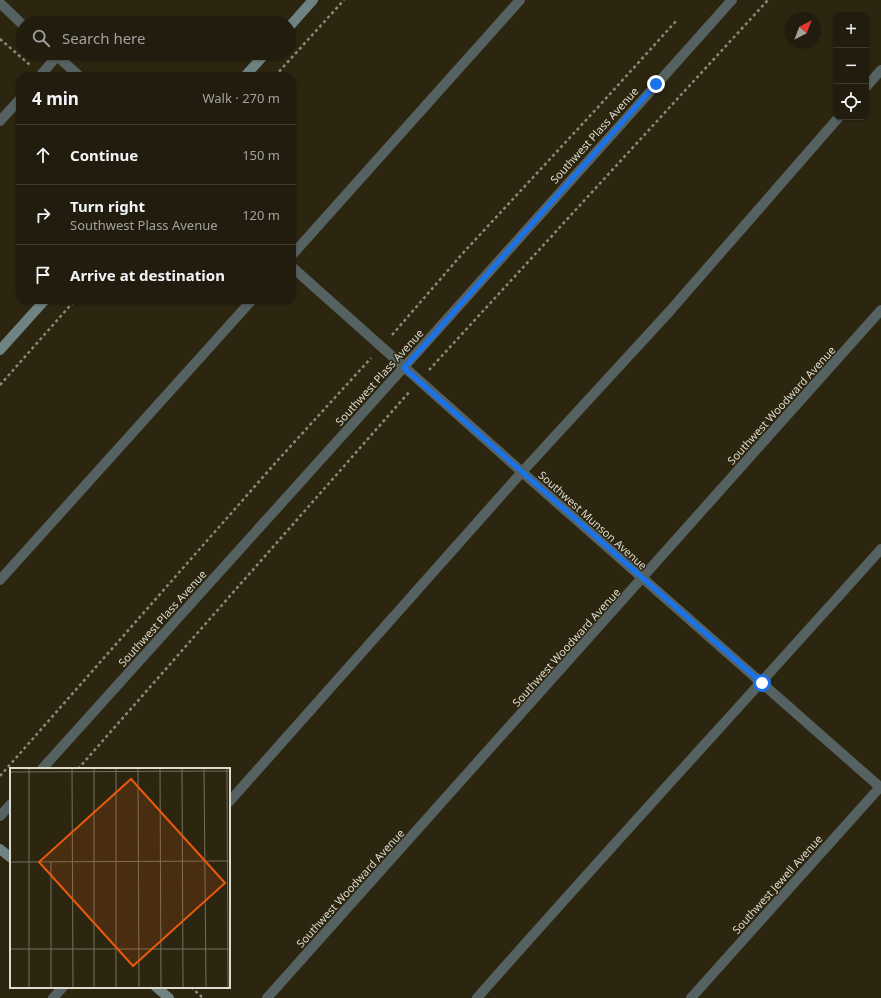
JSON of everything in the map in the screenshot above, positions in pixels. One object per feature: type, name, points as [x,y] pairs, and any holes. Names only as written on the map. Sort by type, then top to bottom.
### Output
[{"type":"street","points":[[296,19],[313,0]]},
{"type":"street","points":[[296,251],[520,0]]},
{"type":"street","name":"Southwest Plass Avenue","points":[[43,768],[404,368],[732,0]]},
{"type":"street","points":[[0,3],[16,18]]},
{"type":"street","points":[[43,72],[52,60]]},
{"type":"street","points":[[62,60],[75,72]]},
{"type":"street","points":[[249,72],[260,60]]},
{"type":"street","points":[[869,84],[881,70]]},
{"type":"street","points":[[0,121],[16,103]]},
{"type":"street","points":[[230,801],[522,472],[669,312],[836,120]]},
{"type":"street","name":"Southwest Munson Avenue","points":[[296,270],[381,348],[642,579],[881,787]]},
{"type":"street","points":[[0,350],[41,304]]},
{"type":"street","points":[[0,580],[248,304]]},
{"type":"street","name":"Southwest Woodward Avenue","points":[[268,998],[881,310]]},
{"type":"street","points":[[477,998],[621,836],[762,683],[881,549]]},
{"type":"street","name":"Southwest Jewell Avenue","points":[[691,998],[881,787]]},
{"type":"street","points":[[0,816],[10,805]]},
{"type":"street","points":[[0,849],[10,857]]},
{"type":"street","points":[[53,998],[62,988]]},
{"type":"street","points":[[157,988],[169,998]]},
{"type":"path","points":[[296,53],[344,0]]},
{"type":"path","points":[[0,776],[278,460],[381,348],[463,253],[677,20]]},
{"type":"path","points":[[0,39],[16,53]]},
{"type":"path","points":[[24,60],[38,72]]},
{"type":"path","points":[[279,72],[290,60]]},
{"type":"path","points":[[0,385],[72,304]]},
{"type":"path","points":[[192,988],[203,998]]},
{"type":"route","points":[[656,84],[404,368],[762,683]]}]
